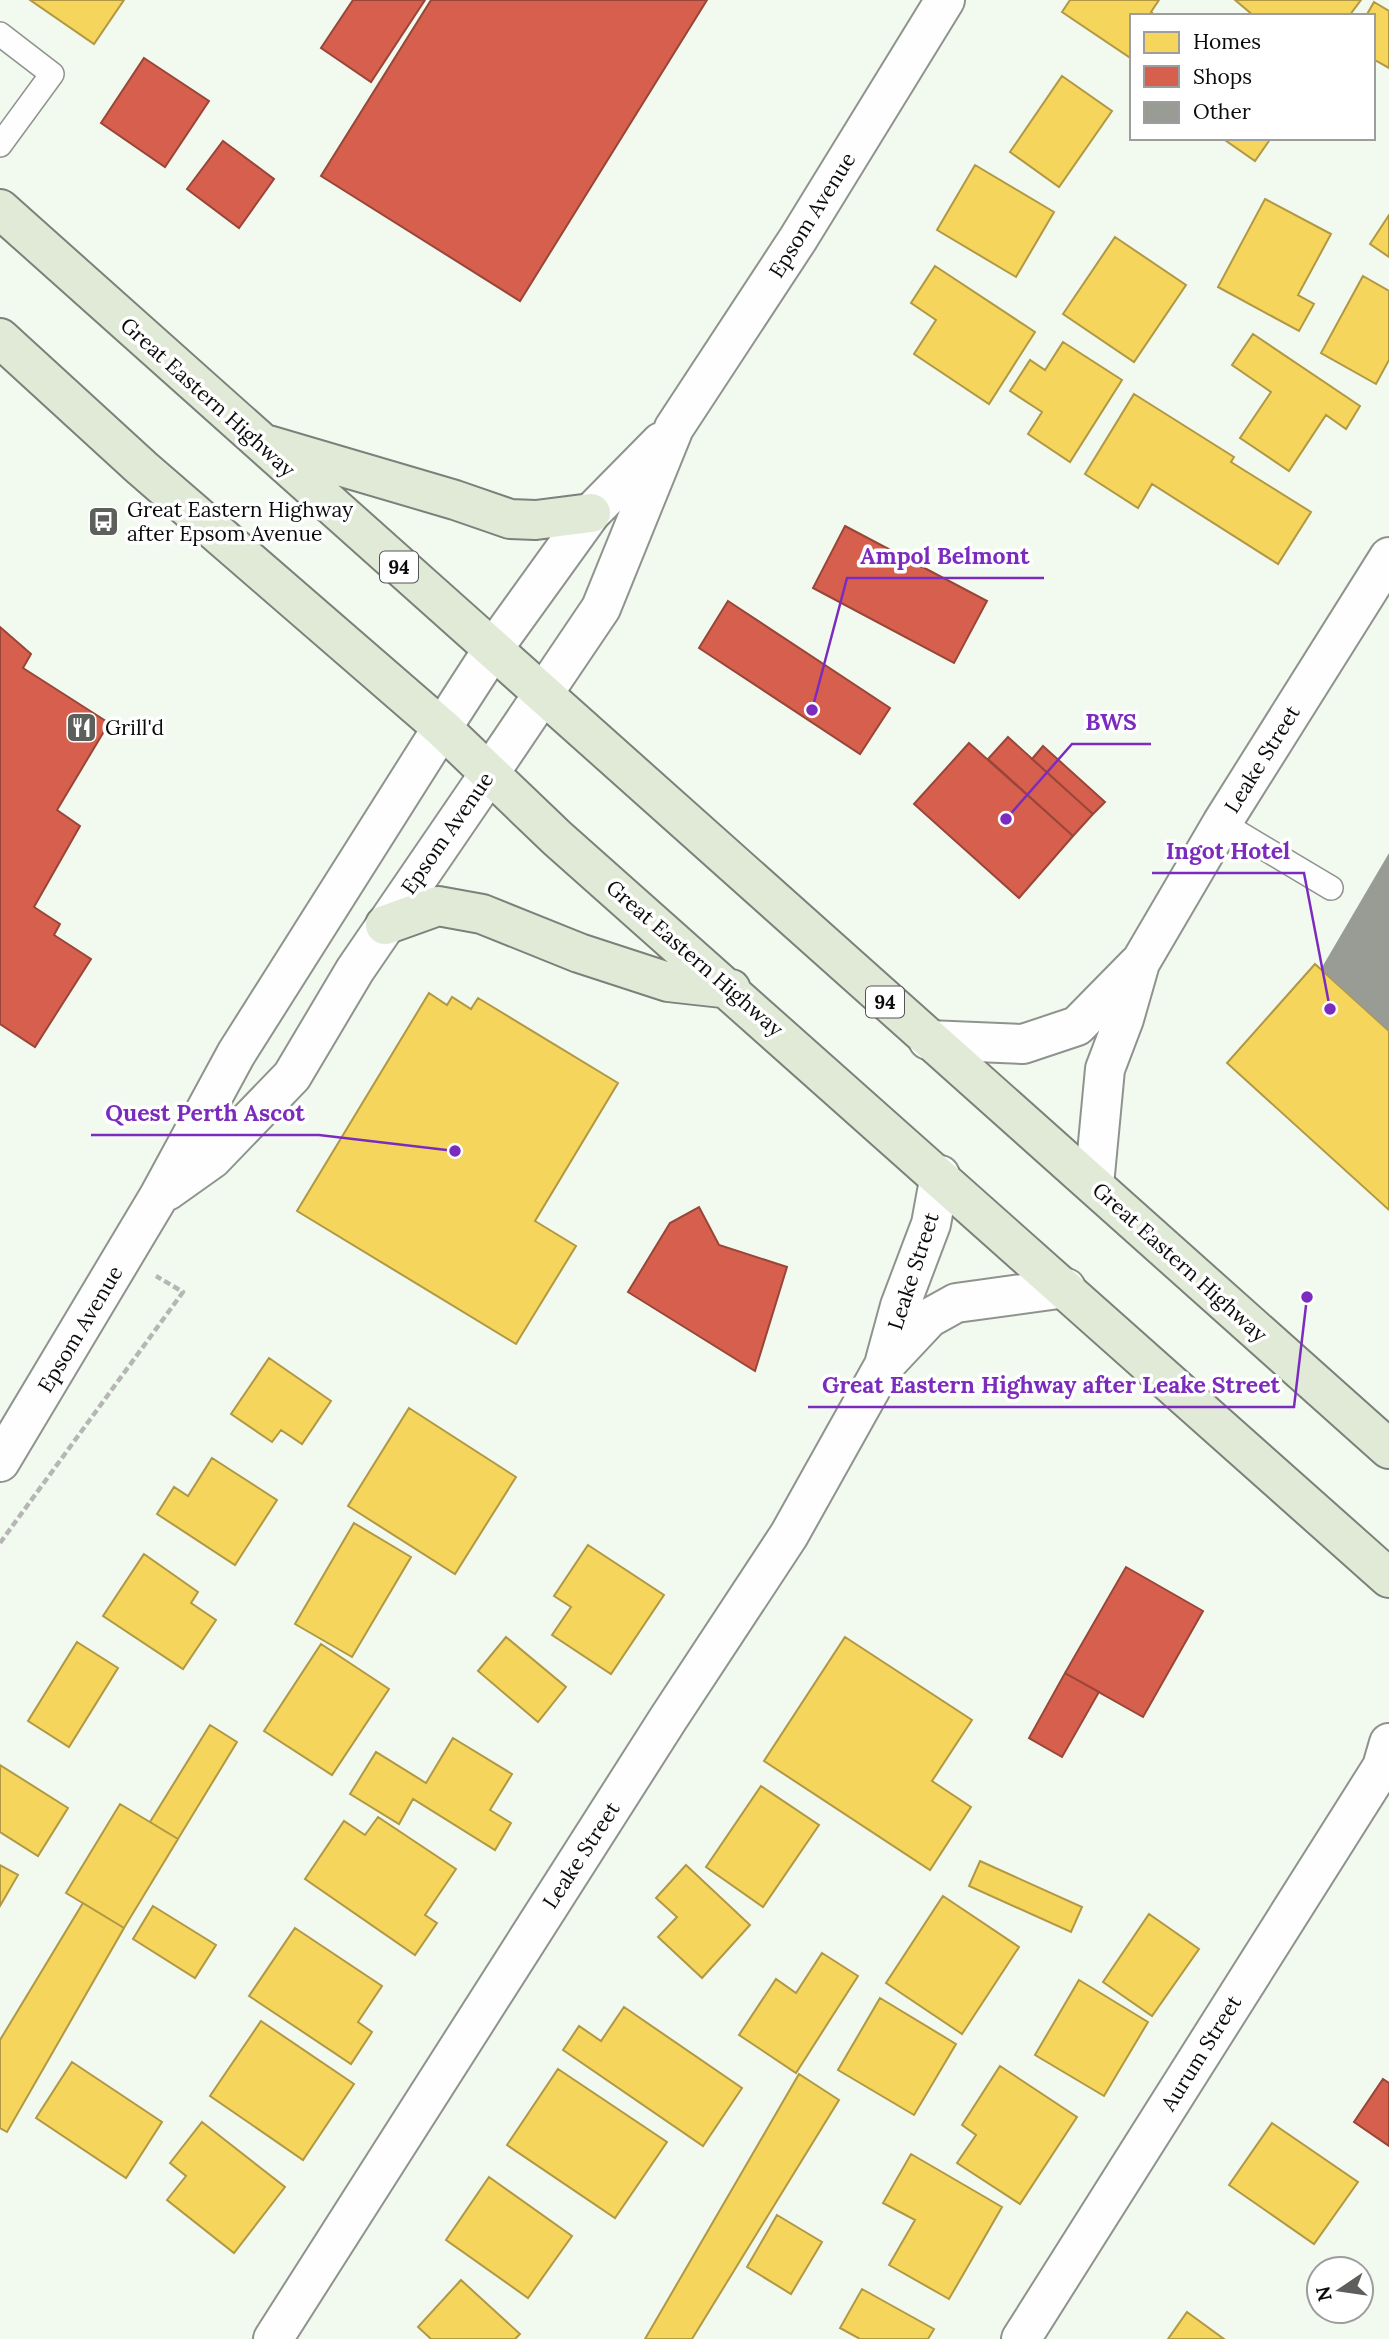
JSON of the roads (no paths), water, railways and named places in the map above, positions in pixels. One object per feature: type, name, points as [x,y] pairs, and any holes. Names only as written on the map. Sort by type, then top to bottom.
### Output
[{"type":"highway","name":"Great Eastern Highway","points":[[0,209],[256,441],[542,692],[928,1040],[1389,1449]]},
{"type":"highway","name":"Great Eastern Highway","points":[[0,338],[142,468],[442,728],[489,774],[1389,1578]]},
{"type":"highway","points":[[256,441],[510,519],[536,520],[591,513]]},
{"type":"highway","points":[[385,925],[438,906],[482,914],[579,953],[668,982],[731,989]]},
{"type":"street","name":"Epsom Avenue","points":[[0,1462],[159,1196],[236,1054],[493,649],[591,513],[674,428],[798,239],[945,0]]},
{"type":"street","name":"Epsom Avenue","points":[[159,1196],[212,1158],[292,1076],[385,925],[601,608],[674,428]]},
{"type":"street","name":"Leake Street","points":[[1094,1185],[1105,1069],[1124,1019],[1140,963],[1222,823],[1389,556]]},
{"type":"street","name":"Leake Street","points":[[928,1040],[1023,1044],[1077,1026],[1140,963]]},
{"type":"street","name":"Leake Street","points":[[273,2339],[668,1719],[789,1535],[883,1367],[900,1306],[931,1224],[940,1175]]},
{"type":"street","name":"Leake Street","points":[[883,1367],[929,1318],[956,1303],[1066,1288]]},
{"type":"street","name":"Aurum Street","points":[[1021,2339],[1387,1758]]},
{"type":"lane","points":[[0,34],[52,74],[0,145]]},
{"type":"lane","points":[[1222,823],[1331,888]]},
{"type":"place","name":"Great Eastern Highway after Epsom Avenue","points":[[104,521]]},
{"type":"place","name":"Ampol Belmont","points":[[812,710]]},
{"type":"place","name":"Grill'd","points":[[82,727]]},
{"type":"place","name":"BWS","points":[[1006,819]]},
{"type":"place","name":"Ingot Hotel","points":[[1330,1009]]},
{"type":"place","name":"Quest Perth Ascot","points":[[455,1151]]},
{"type":"place","name":"Great Eastern Highway after Leake Street","points":[[1307,1297]]}]
